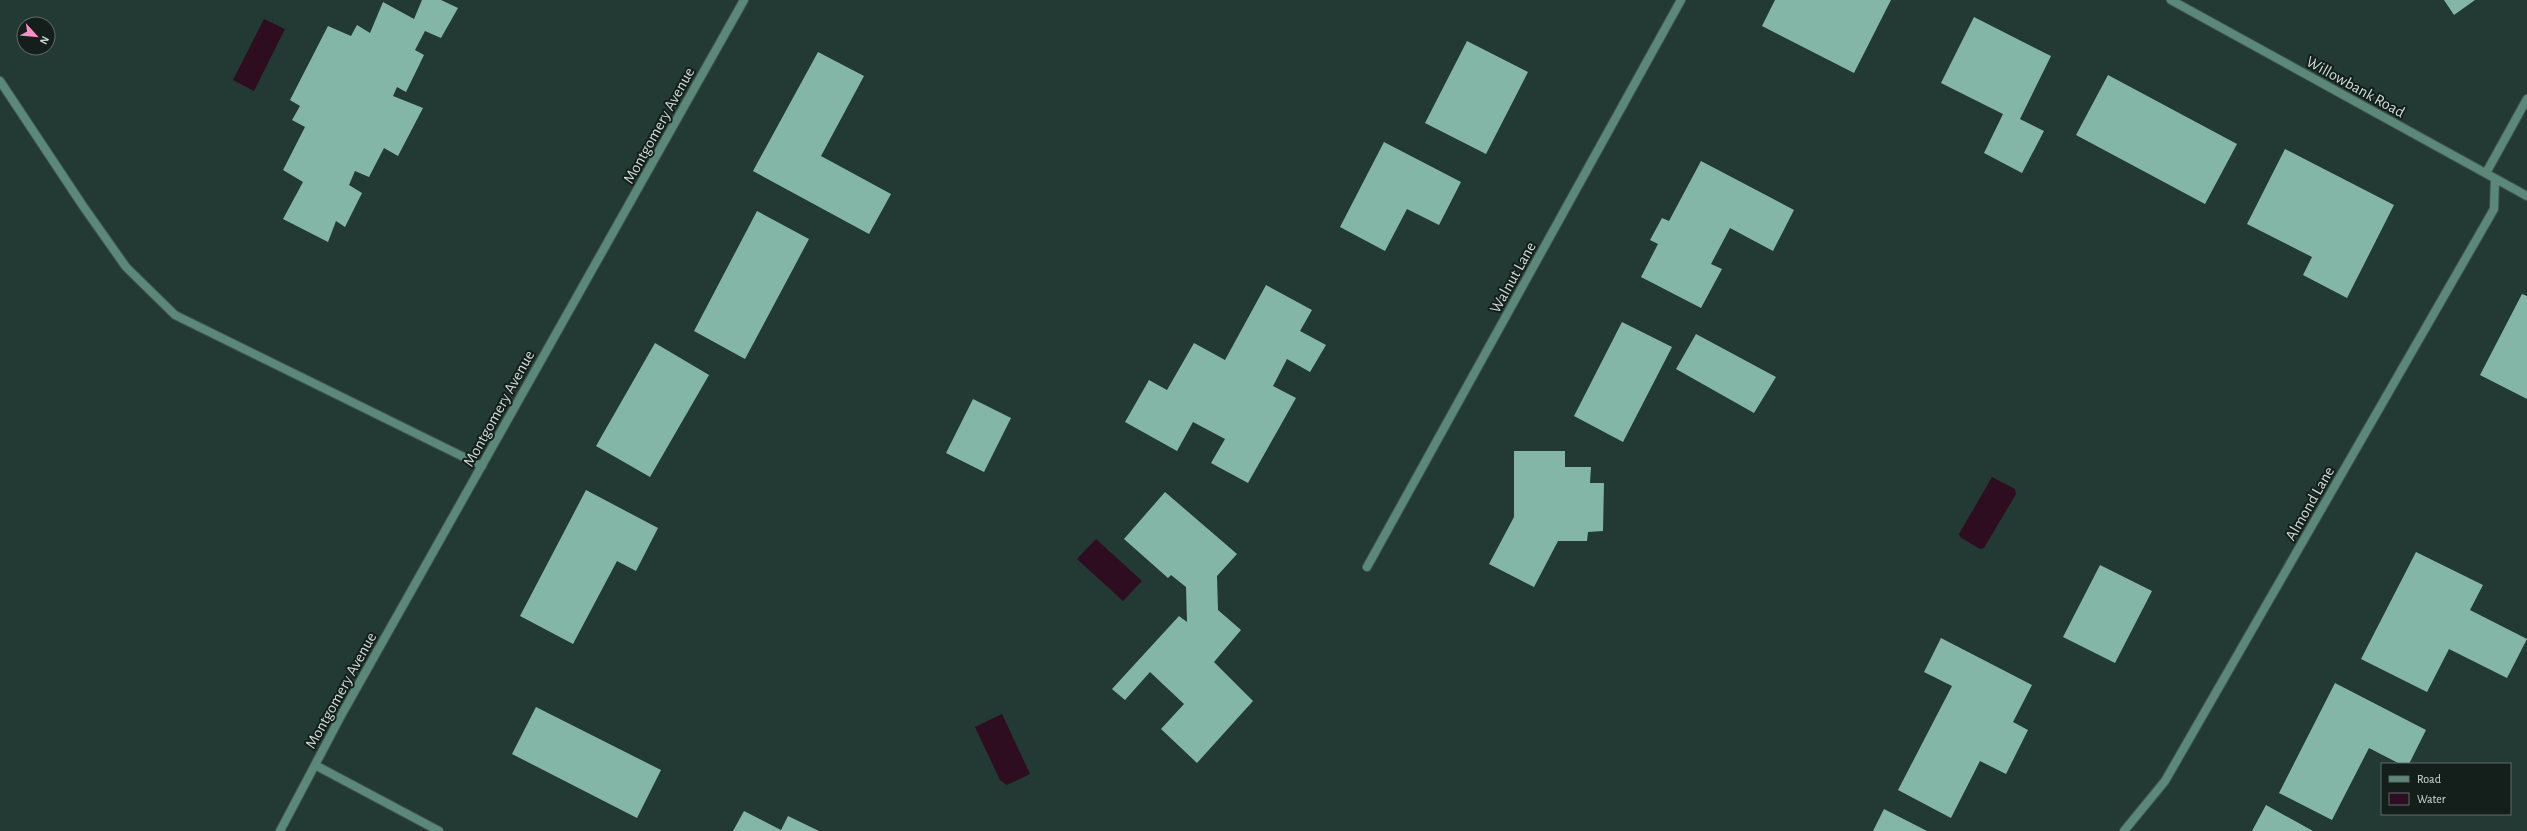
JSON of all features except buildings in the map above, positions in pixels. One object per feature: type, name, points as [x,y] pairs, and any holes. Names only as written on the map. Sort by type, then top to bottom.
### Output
[{"type":"street","name":"Montgomery Avenue","points":[[280,831],[315,765],[744,0]]},
{"type":"street","name":"Walnut Lane","points":[[1367,567],[1681,0]]},
{"type":"street","name":"Willowbank Road","points":[[2171,0],[2527,196]]},
{"type":"street","points":[[0,81],[83,206],[126,267],[175,315],[482,466]]},
{"type":"street","points":[[2486,173],[2527,99]]},
{"type":"street","name":"Almond Lane","points":[[2124,831],[2165,781],[2494,208],[2495,179]]},
{"type":"street","points":[[315,765],[439,831]]},
{"type":"water","points":[[264,19],[285,29],[254,91],[233,80]]},
{"type":"water","points":[[1992,477],[2015,489],[2016,494],[1984,548],[1980,549],[1960,537],[1959,534]]},
{"type":"water","points":[[1096,539],[1142,581],[1123,601],[1077,559]]},
{"type":"water","points":[[1002,714],[1030,774],[1007,785],[1000,780],[975,727]]}]
